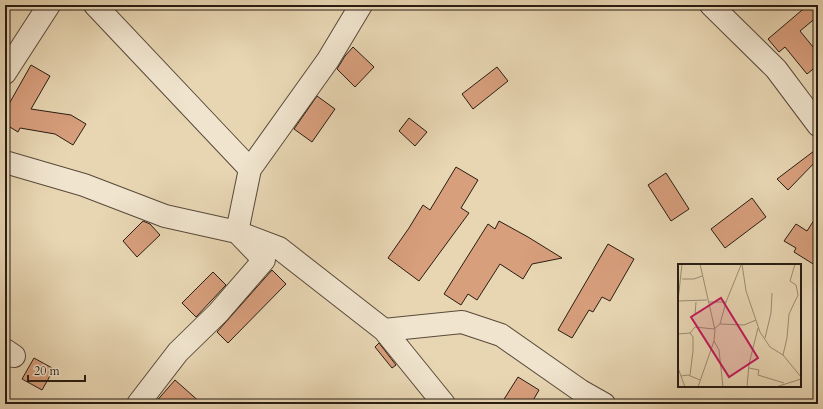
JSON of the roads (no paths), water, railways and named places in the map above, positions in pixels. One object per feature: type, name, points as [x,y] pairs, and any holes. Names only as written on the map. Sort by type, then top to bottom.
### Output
[{"type":"street","points":[[5,73],[49,5]]},
{"type":"street","points":[[95,5],[250,169]]},
{"type":"street","points":[[237,232],[250,169],[328,60],[361,5]]},
{"type":"street","points":[[711,5],[776,70],[818,125]]},
{"type":"street","points":[[5,162],[84,185],[165,216],[237,232],[279,248],[384,330],[444,404]]},
{"type":"street","points":[[138,404],[178,352],[218,313],[264,260],[237,232]]},
{"type":"street","points":[[384,330],[462,322],[502,335],[581,391],[604,404]]}]
